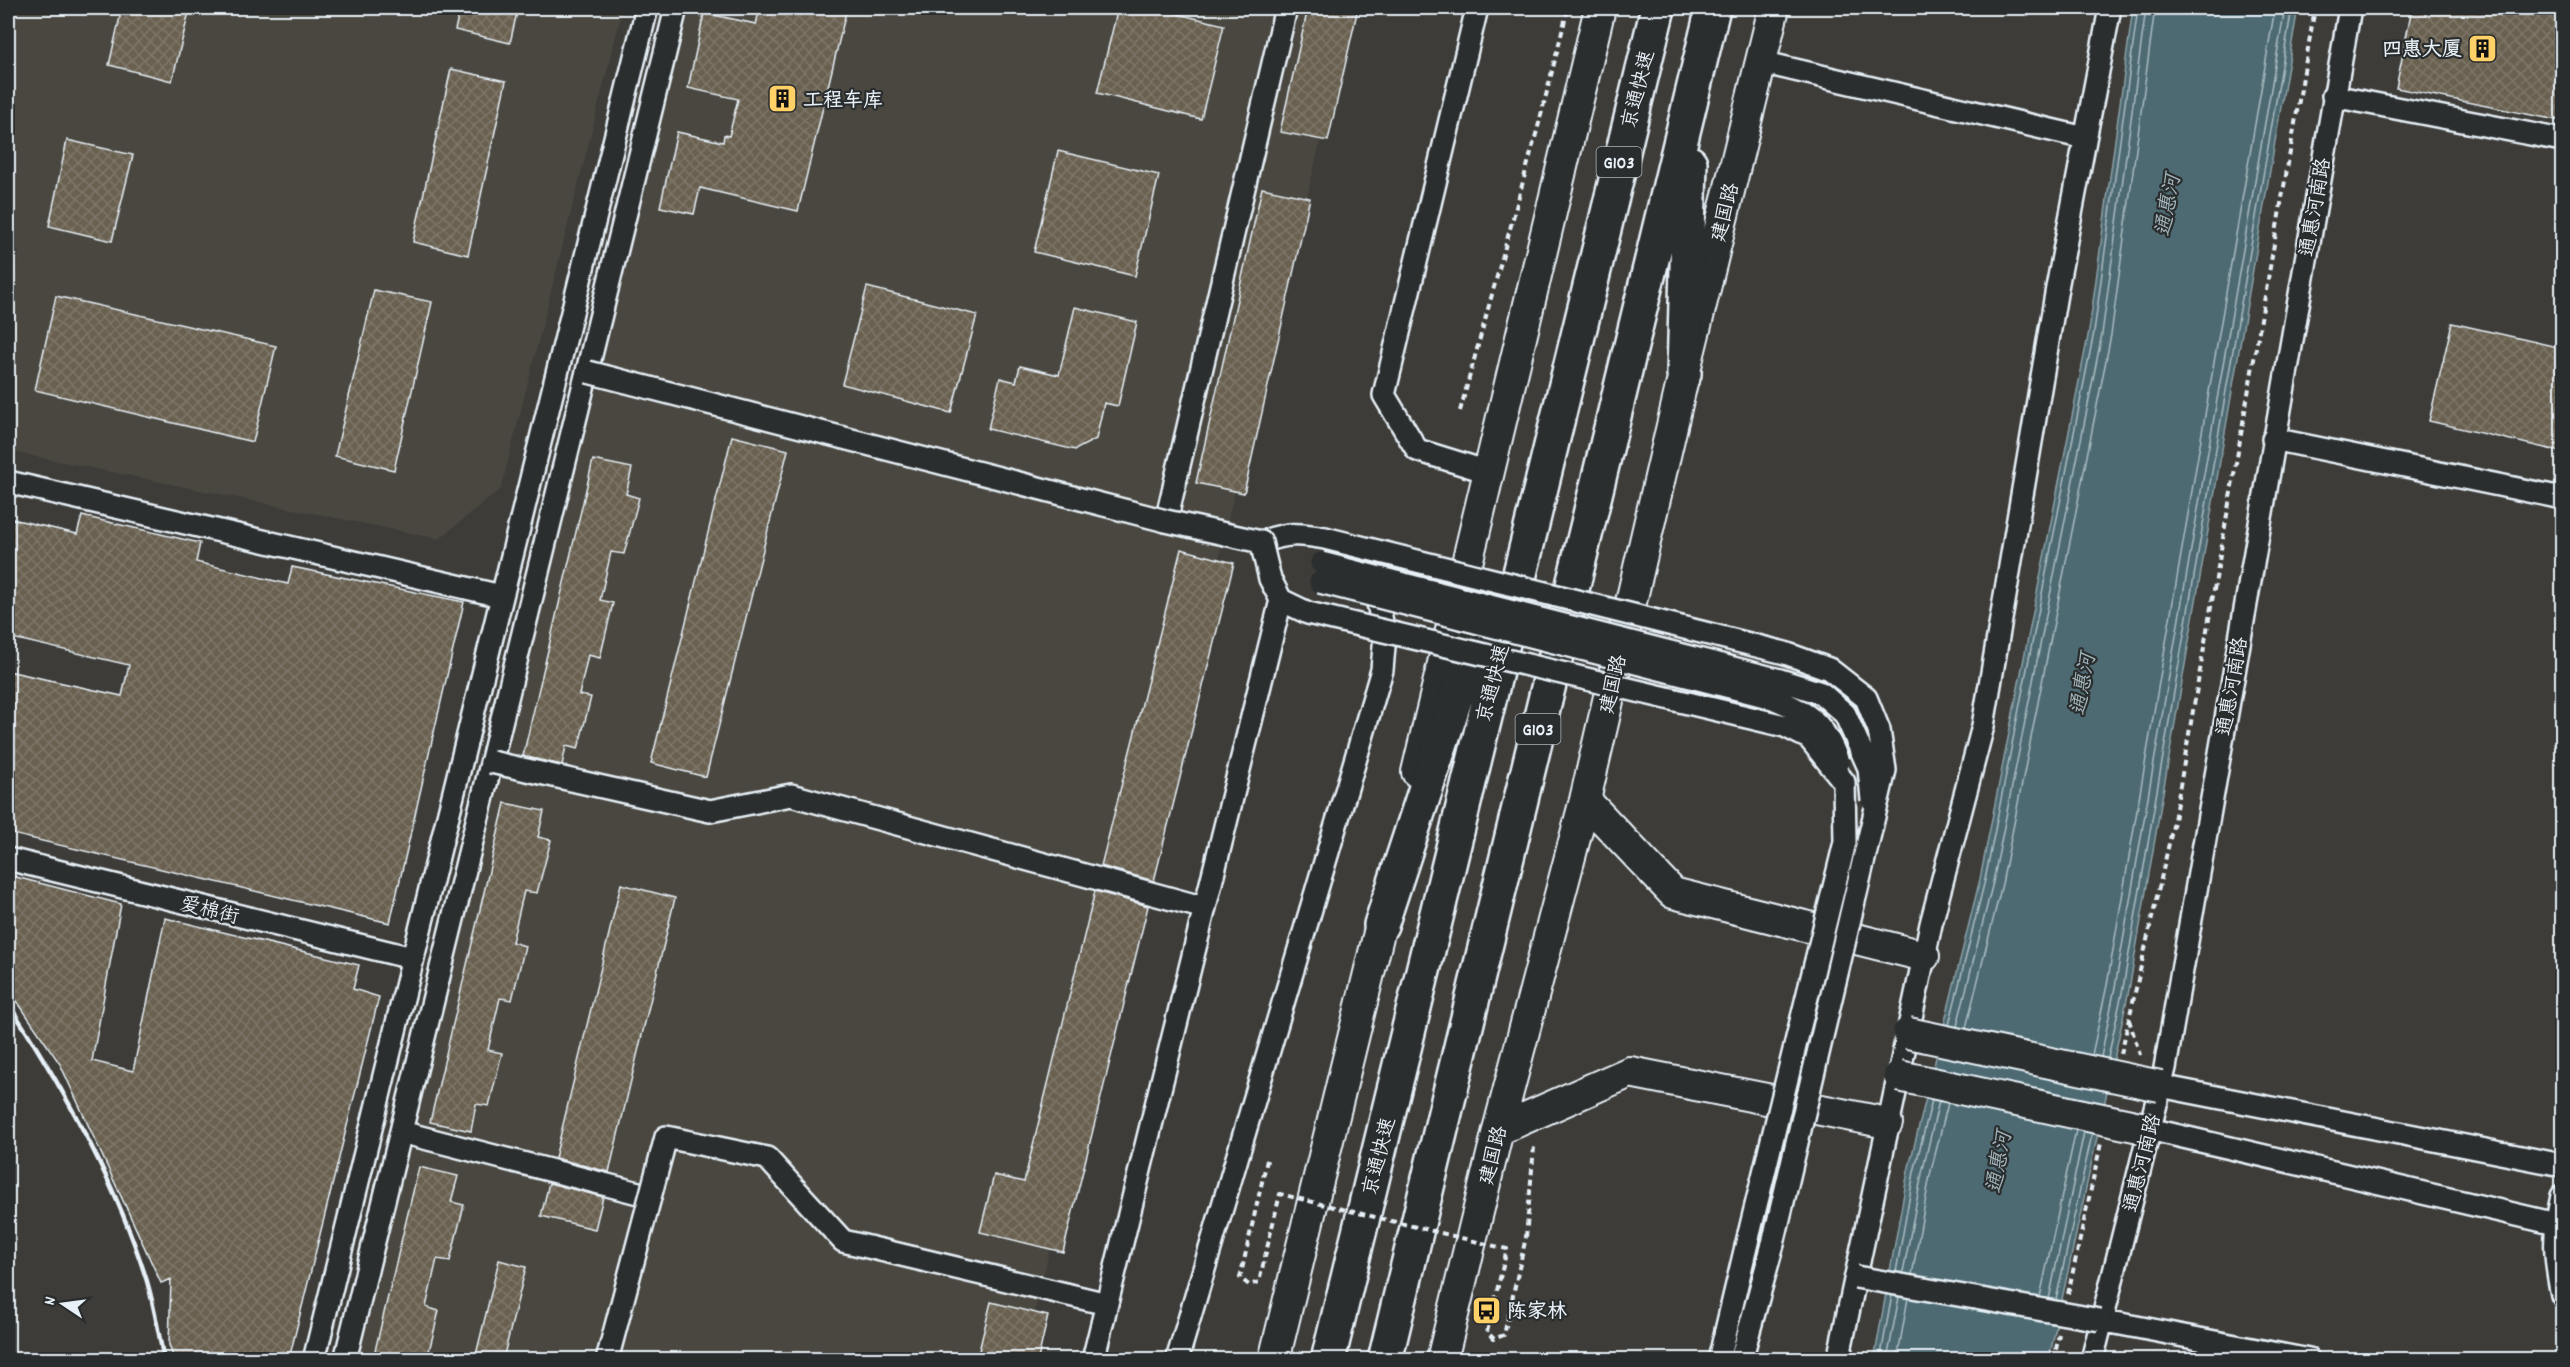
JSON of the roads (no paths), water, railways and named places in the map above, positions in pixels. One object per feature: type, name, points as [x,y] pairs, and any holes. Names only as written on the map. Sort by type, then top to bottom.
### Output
[{"type":"highway","name":"京通快速","points":[[1328,1359],[1580,317],[1658,8]]},
{"type":"highway","name":"G103","points":[[1385,1359],[1713,8]]},
{"type":"highway","points":[[1684,374],[1691,98]]},
{"type":"highway","points":[[1381,925],[1580,317]]},
{"type":"main road","points":[[1274,1359],[1381,925],[1600,8]]},
{"type":"main road","name":"建国路","points":[[1443,1359],[1498,1130],[1585,800],[1684,374],[1774,8]]},
{"type":"main road","points":[[1585,800],[1673,893],[1924,956]]},
{"type":"main road","points":[[1908,1034],[2162,1080]]},
{"type":"main road","points":[[1498,1130],[1630,1072],[1887,1123]]},
{"type":"main road","points":[[1899,1076],[2149,1129]]},
{"type":"street","points":[[314,1359],[647,8]]},
{"type":"street","points":[[345,1359],[676,8]]},
{"type":"street","points":[[1166,521],[1286,8]]},
{"type":"street","points":[[1477,8],[1384,395],[1417,450],[1488,472]]},
{"type":"street","points":[[1838,1359],[1924,956],[1983,726],[2057,288],[2110,8]]},
{"type":"street","name":"通惠河南路","points":[[2092,1359],[2162,1080],[2350,8]]},
{"type":"street","points":[[1761,62],[2085,138]]},
{"type":"street","points":[[2333,96],[2562,140]]},
{"type":"street","points":[[588,372],[1166,521],[1261,542],[1298,533],[1325,538],[1785,653],[1829,669],[1866,698],[1879,730],[1885,770],[1773,1244],[1742,1359]]},
{"type":"street","points":[[2273,440],[2562,498]]},
{"type":"street","points":[[8,482],[501,596]]},
{"type":"street","points":[[1261,542],[1270,579],[1281,600],[1308,613],[1785,726],[1809,738],[1844,782]]},
{"type":"street","points":[[1719,1359],[1845,842],[1844,782],[1833,748],[1821,726],[1803,711],[1773,698],[1376,595],[1321,572],[1780,680],[1821,693],[1845,714],[1869,768],[1873,819]]},
{"type":"street","points":[[1177,1359],[1382,670],[1385,635],[1376,595]]},
{"type":"street","points":[[1093,1359],[1281,600]]},
{"type":"street","points":[[491,762],[710,811],[791,795],[1205,908]]},
{"type":"street","name":"爱棉街","points":[[8,859],[412,958]]},
{"type":"street","points":[[2162,1080],[2562,1165]]},
{"type":"street","points":[[2149,1129],[2556,1224]]},
{"type":"street","points":[[400,1132],[650,1196]]},
{"type":"street","points":[[607,1359],[666,1137],[767,1158],[843,1241],[1107,1304]]},
{"type":"street","points":[[2562,1196],[2556,1224],[2554,1260],[2562,1295]]},
{"type":"street","points":[[1856,1277],[2309,1359]]},
{"type":"water","name":"通惠河","points":[[2133,8],[2298,8],[2129,990],[2049,1359],[1874,1360],[1908,1171],[1980,879],[2089,331]]},
{"type":"railway","points":[[8,1003],[48,1067],[103,1168],[148,1285],[164,1360]]},
{"type":"place","name":"四惠大厦","points":[[2483,48]]},
{"type":"place","name":"工程车库","points":[[782,99]]},
{"type":"place","name":"陈家林","points":[[1486,1310]]}]
